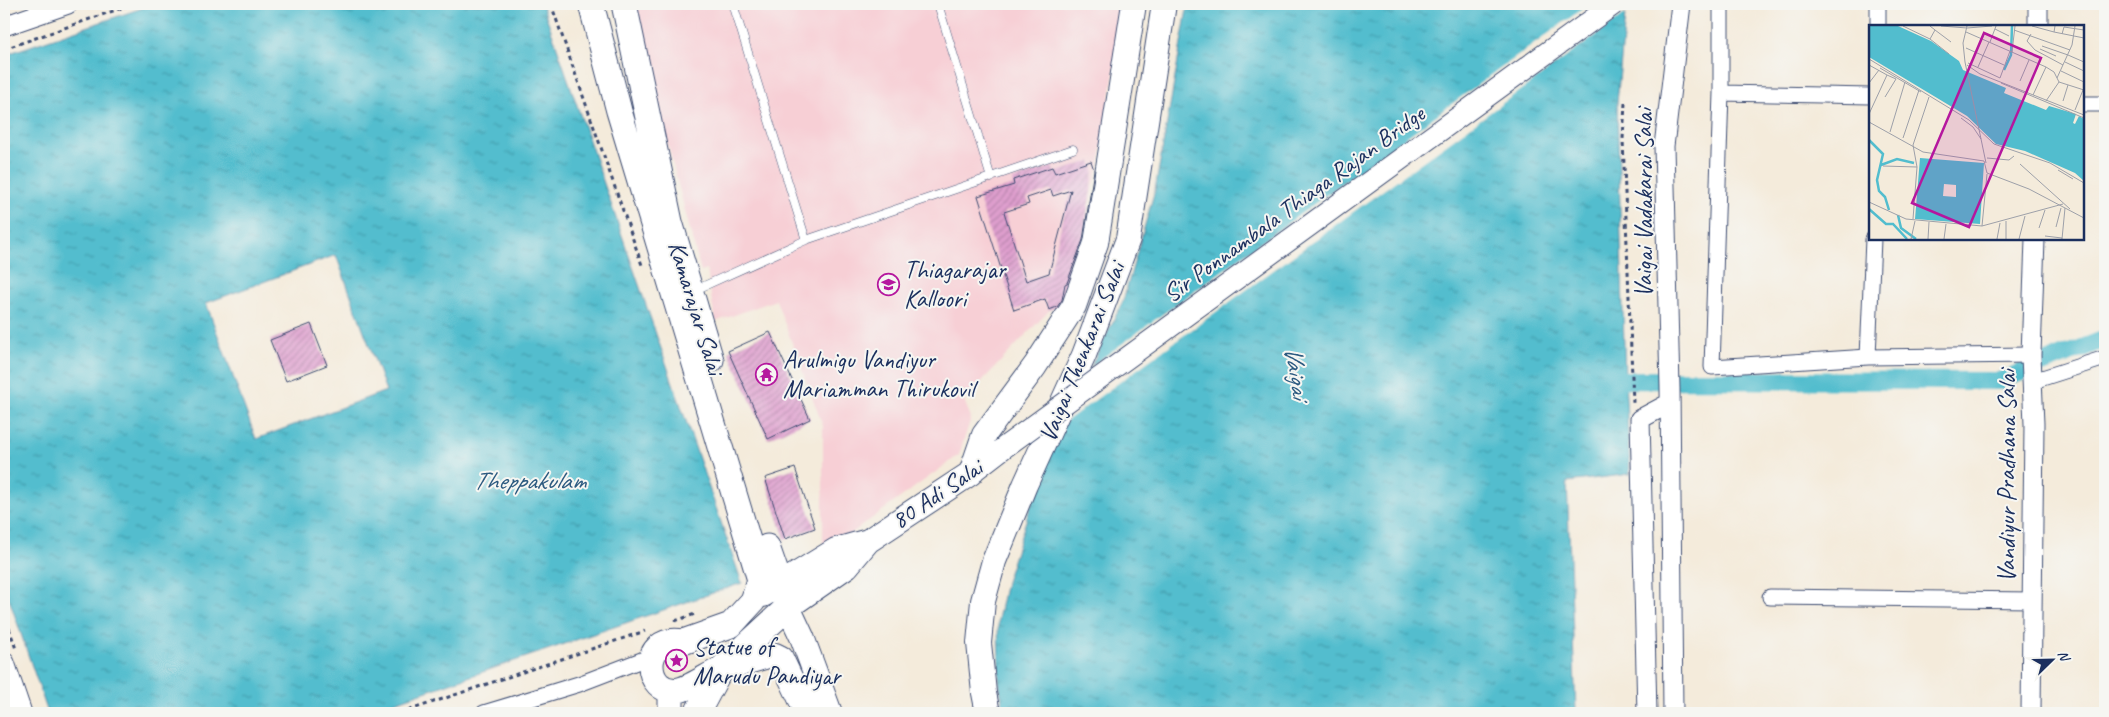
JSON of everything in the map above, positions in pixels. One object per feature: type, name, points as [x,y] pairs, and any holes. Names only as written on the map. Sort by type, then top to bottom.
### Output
[{"type":"highway","name":"Kamarajar Salai","points":[[591,4],[619,111],[784,596]]},
{"type":"highway","name":"Kamarajar Salai","points":[[624,4],[670,222],[682,294],[760,580],[753,601]]},
{"type":"highway","points":[[697,713],[720,670],[784,596]]},
{"type":"highway","points":[[692,713],[679,695],[664,688],[653,678],[651,671],[652,656],[676,632],[731,625],[753,601]]},
{"type":"highway","points":[[679,695],[720,670]]},
{"type":"main road","name":"Vaigai Thenkarai Salai","points":[[971,473],[984,435],[1034,366],[1074,306],[1096,243],[1134,4]]},
{"type":"main road","name":"Vaigai Thenkarai Salai","points":[[983,707],[979,643],[983,601],[994,561],[1084,355],[1128,239],[1164,4]]},
{"type":"main road","name":"Sir Ponnambala Thiaga Rajan Bridge","points":[[1006,446],[1614,4]]},
{"type":"main road","name":"80 Adi Salai","points":[[753,601],[784,596],[836,550],[868,541],[971,473],[1006,446]]},
{"type":"main road","points":[[784,596],[802,637],[830,713]]},
{"type":"main road","points":[[720,670],[768,656],[781,658],[807,713]]},
{"type":"main road","points":[[4,663],[21,713]]},
{"type":"street","points":[[4,26],[68,4]]},
{"type":"street","name":"Vaigai Vadakarai Salai","points":[[1673,713],[1669,366],[1664,146],[1680,4]]},
{"type":"street","points":[[1721,4],[1721,93],[1712,368],[1868,357],[2031,356]]},
{"type":"street","points":[[1878,4],[1878,25]]},
{"type":"street","points":[[2038,4],[2038,25]]},
{"type":"street","points":[[1721,93],[1869,96]]},
{"type":"street","points":[[2084,104],[2105,104]]},
{"type":"street","points":[[1868,357],[1873,240]]},
{"type":"street","name":"Vandiyur Pradhana Salai","points":[[2032,713],[2033,381],[2031,356],[2035,240]]},
{"type":"street","points":[[2033,381],[2105,358]]},
{"type":"street","points":[[1647,713],[1640,420],[1669,396]]},
{"type":"street","points":[[1770,597],[2032,600]]},
{"type":"street","points":[[484,713],[579,684],[652,656]]},
{"type":"lane","points":[[733,4],[806,240]]},
{"type":"lane","points":[[938,4],[991,178]]},
{"type":"lane","points":[[682,294],[806,240],[1073,149]]},
{"type":"path","points":[[4,49],[133,4]]},
{"type":"path","points":[[551,4],[646,277]]},
{"type":"path","points":[[1625,103],[1623,139],[1633,395]]},
{"type":"path","points":[[676,632],[697,614]]},
{"type":"path","points":[[401,713],[651,629]]},
{"type":"shaded area","name":"Thiagarajar Kalloori","points":[[631,4],[1125,4],[1099,166],[1064,295],[964,400],[971,418],[959,455],[838,543],[826,547],[823,542],[823,426],[776,300],[715,322],[707,270],[701,272]]},
{"type":"water","name":"Theppakulam","points":[[154,4],[542,4],[742,583],[363,713],[48,713],[4,584],[4,55]],"holes":[[[336,255],[386,391],[256,439],[206,303]]]},
{"type":"water","name":"Vaigai","points":[[1188,4],[1626,4],[1617,103],[1625,380],[1630,474],[1567,482],[1576,713],[1004,713],[999,682],[998,620],[1006,582],[1047,456],[1123,301],[1155,190]]},
{"type":"pier","points":[[1589,4],[1628,4],[1628,12],[1058,427],[1086,370]]},
{"type":"building","points":[[1091,161],[1094,170],[1083,240],[1065,284],[1062,300],[1057,307],[1049,310],[1045,299],[1014,310],[978,196],[1014,185],[1013,180],[1052,167],[1055,173]],"holes":[[[1051,190],[1053,196],[1071,190],[1049,273],[1026,281],[1004,212],[1029,204],[1027,198]]]},
{"type":"building","points":[[311,324],[327,365],[286,381],[270,340]]},
{"type":"building","points":[[770,332],[810,419],[768,439],[728,351]]},
{"type":"building","points":[[795,468],[815,528],[785,539],[765,478]]},
{"type":"waterway","points":[[1602,382],[1625,380],[1999,381],[2105,339]]},
{"type":"place","name":"Thiagarajar Kalloori","points":[[888,284]]},
{"type":"place","name":"Arulmigu Vandiyur Mariamman Thirukovil","points":[[767,374]]},
{"type":"place","name":"Statue of Marudu Pandiyar","points":[[677,661]]}]
